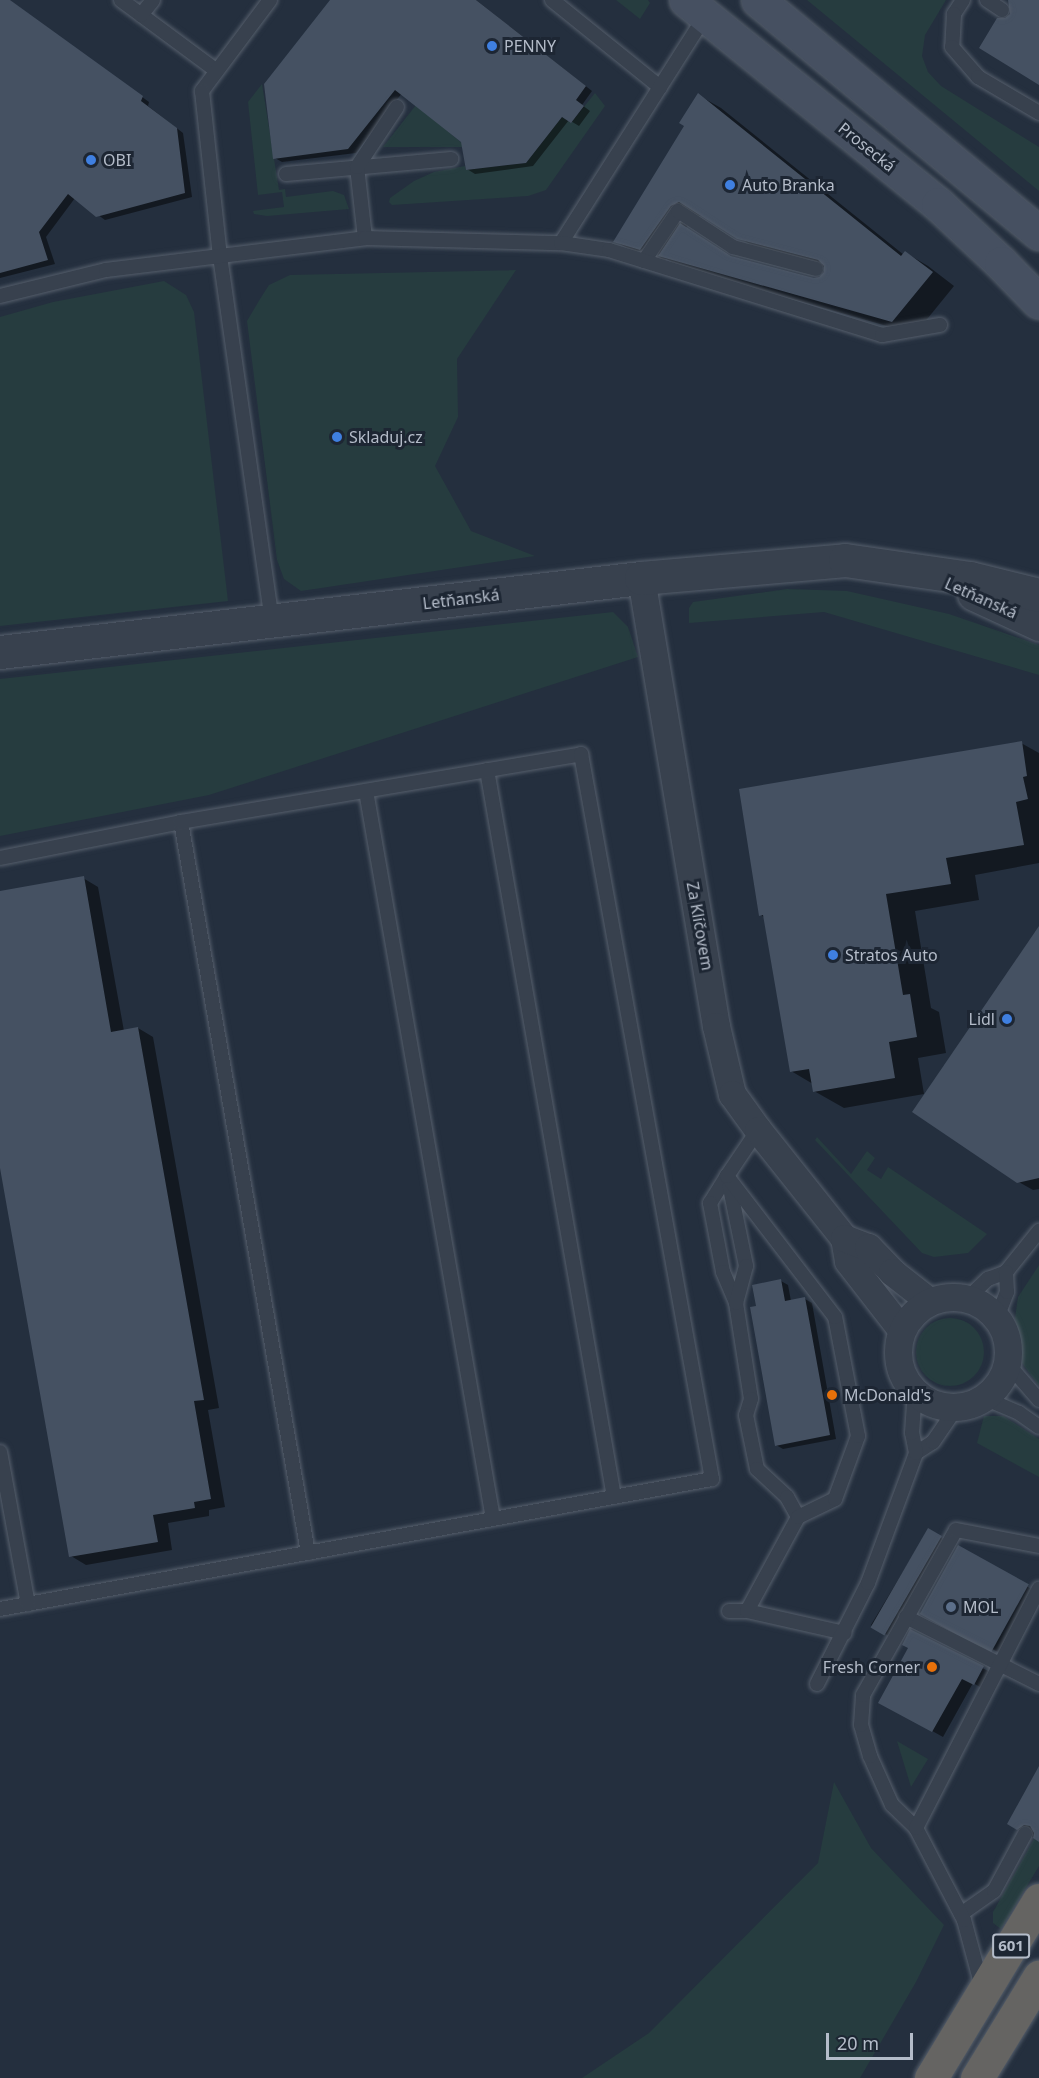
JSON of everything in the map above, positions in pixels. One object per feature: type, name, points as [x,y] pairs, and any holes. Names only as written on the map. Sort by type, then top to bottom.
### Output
[{"type":"highway","name":"601","points":[[931,2078],[1039,1900]]},
{"type":"highway","name":"601","points":[[977,2078],[1039,1977]]},
{"type":"main road","points":[[758,0],[1039,233]]},
{"type":"main road","name":"Prosecká","points":[[702,5],[938,204],[1001,262],[1039,302]]},
{"type":"street","name":"Letňanská","points":[[0,652],[641,578],[845,560],[970,578],[1039,595]]},
{"type":"street","name":"Letňanská","points":[[923,572],[1039,624]]},
{"type":"street","name":"Za Klíčovem","points":[[641,578],[716,1026],[732,1094],[844,1238],[848,1261],[902,1329]]},
{"type":"street","name":"Za Klíčovem","points":[[844,1238],[868,1247],[892,1272],[929,1301]]},
{"type":"street","points":[[942,1297],[968,1298],[984,1306],[997,1318],[1005,1332],[1008,1348],[1007,1364],[1002,1377],[984,1398],[957,1407],[928,1402],[915,1394],[904,1380],[898,1364],[897,1346],[902,1329],[908,1318],[929,1301],[942,1297]]},
{"type":"lane","points":[[121,0],[217,71]]},
{"type":"lane","points":[[141,15],[153,0]]},
{"type":"lane","points":[[270,0],[202,91],[220,256],[272,621]]},
{"type":"lane","points":[[552,0],[660,87]]},
{"type":"lane","points":[[963,0],[954,14],[952,47],[978,77],[1039,113]]},
{"type":"lane","points":[[987,0],[1002,10]]},
{"type":"lane","points":[[561,243],[660,87],[702,5]]},
{"type":"lane","points":[[365,238],[357,167],[397,107]]},
{"type":"lane","points":[[286,174],[451,159]]},
{"type":"lane","points":[[644,261],[678,211],[733,248],[816,269]]},
{"type":"lane","points":[[0,296],[106,270],[365,238],[561,243],[595,246],[882,336],[940,325]]},
{"type":"lane","points":[[0,858],[181,822],[581,754],[712,1479],[0,1609]]},
{"type":"lane","points":[[487,770],[614,1497]]},
{"type":"lane","points":[[366,790],[493,1519]]},
{"type":"lane","points":[[181,822],[308,1553]]},
{"type":"lane","points":[[758,1130],[710,1203],[723,1272],[736,1304],[751,1399],[746,1415],[757,1469],[787,1497],[798,1517]]},
{"type":"lane","points":[[727,1176],[746,1266],[736,1304]]},
{"type":"lane","points":[[727,1176],[835,1317],[858,1436],[835,1500],[798,1517],[747,1611]]},
{"type":"lane","points":[[968,1298],[988,1279],[1006,1272],[1039,1231]]},
{"type":"lane","points":[[997,1318],[1007,1292],[1006,1272]]},
{"type":"lane","points":[[1007,1364],[1039,1400]]},
{"type":"lane","points":[[817,1684],[868,1583],[916,1454],[912,1433],[915,1394]]},
{"type":"lane","points":[[984,1398],[1019,1413],[1039,1427]]},
{"type":"lane","points":[[916,1454],[933,1442],[957,1407]]},
{"type":"lane","points":[[0,1452],[28,1604]]},
{"type":"lane","points":[[983,1992],[961,1914],[916,1828],[892,1805],[870,1756],[861,1725],[863,1695],[956,1530],[1039,1546]]},
{"type":"lane","points":[[916,1828],[1039,1589]]},
{"type":"lane","points":[[729,1611],[747,1611],[844,1633]]},
{"type":"lane","points":[[906,1617],[1039,1684]]},
{"type":"lane","points":[[961,1914],[993,1892],[1025,1834]]},
{"type":"green space","points":[[616,0],[648,0],[650,3],[640,19]]},
{"type":"green space","points":[[807,0],[946,0],[925,35],[922,56],[928,72],[941,86],[1039,147],[1039,191]]},
{"type":"green space","points":[[262,84],[279,190],[285,189],[286,197],[333,191],[344,195],[349,209],[267,216],[254,214],[253,211],[284,207],[282,192],[258,195],[248,102]]},
{"type":"green space","points":[[595,93],[605,106],[546,190],[528,196],[392,205],[389,202],[390,198],[414,181],[434,172],[465,166],[466,170],[526,163],[562,117],[571,123]]},
{"type":"green space","points":[[416,105],[463,144],[462,147],[383,147]]},
{"type":"green space","points":[[516,270],[457,359],[458,417],[435,466],[471,531],[535,556],[301,591],[284,579],[277,560],[247,321],[269,285],[290,275]]},
{"type":"green space","points":[[164,281],[186,295],[194,312],[228,601],[0,626],[0,317],[53,302]]},
{"type":"green space","points":[[787,589],[847,591],[949,614],[1039,645],[1039,675],[824,612],[689,623],[689,608],[693,602]]},
{"type":"green space","points":[[613,612],[628,627],[638,657],[209,795],[0,836],[0,679]]},
{"type":"green space","points":[[817,1137],[851,1174],[867,1151],[875,1158],[867,1170],[881,1179],[888,1167],[987,1234],[968,1253],[934,1257],[922,1253],[815,1140]]},
{"type":"green space","points":[[1039,1265],[1039,1386],[1022,1363],[1015,1318],[1018,1297]]},
{"type":"green space","points":[[957,1318],[969,1324],[978,1333],[984,1345],[982,1365],[974,1376],[957,1386],[943,1386],[926,1376],[918,1365],[916,1345],[926,1328],[937,1320]]},
{"type":"green space","points":[[984,1416],[1003,1416],[1039,1439],[1039,1477],[977,1443]]},
{"type":"green space","points":[[897,1741],[928,1759],[911,1787]]},
{"type":"green space","points":[[834,1782],[871,1848],[944,1925],[916,1982],[860,2078],[582,2078],[649,2033],[818,1863]]},
{"type":"green space","points":[[1039,1830],[1039,1866],[1001,1929],[993,1923],[993,1912]]},
{"type":"building","name":"OBI","points":[[0,0],[10,0],[143,96],[141,101],[177,128],[185,193],[96,217],[68,194],[39,232],[48,260],[0,273]]},
{"type":"building","points":[[330,0],[476,0],[586,86],[576,100],[584,106],[571,123],[562,117],[526,163],[466,170],[461,142],[395,90],[348,149],[273,159],[264,84]]},
{"type":"building","points":[[1008,0],[1039,0],[1039,85],[979,48],[997,18],[1005,18],[1010,14]]},
{"type":"building","name":"Auto Branka","points":[[698,93],[901,256],[905,251],[933,272],[892,322],[658,256],[680,223],[731,256],[814,278],[824,272],[824,266],[818,260],[737,239],[679,202],[671,206],[640,250],[613,242],[684,126],[679,123]]},
{"type":"building","name":"Stratos Auto","points":[[1022,741],[1027,776],[1023,777],[1028,799],[1016,802],[1024,845],[946,858],[951,884],[886,894],[903,995],[910,994],[917,1037],[889,1042],[895,1078],[813,1092],[809,1069],[790,1072],[763,915],[759,916],[739,789]]},
{"type":"building","points":[[84,876],[111,1032],[138,1027],[204,1400],[194,1401],[211,1499],[194,1502],[195,1508],[153,1515],[158,1542],[69,1557],[0,1168],[0,891]]},
{"type":"building","name":"Lidl","points":[[1039,926],[1039,1178],[1017,1183],[912,1112]]},
{"type":"building","points":[[781,1279],[785,1301],[805,1297],[830,1435],[775,1446],[750,1307],[756,1306],[752,1285]]},
{"type":"building","points":[[928,1528],[942,1536],[884,1636],[870,1628]]},
{"type":"building","points":[[958,1545],[1029,1584],[991,1653],[920,1614]]},
{"type":"building","points":[[910,1629],[984,1666],[974,1685],[962,1679],[932,1732],[878,1703],[908,1648],[902,1645]]},
{"type":"building","points":[[1039,1766],[1039,1842],[1033,1838],[1034,1833],[1030,1826],[1024,1825],[1017,1830],[1007,1824]]},
{"type":"place","name":"PENNY","points":[[492,46]]},
{"type":"place","name":"OBI","points":[[91,160]]},
{"type":"place","name":"Auto Branka","points":[[730,185]]},
{"type":"place","name":"Skladuj.cz","points":[[337,437]]},
{"type":"place","name":"Stratos Auto","points":[[833,955]]},
{"type":"place","name":"Lidl","points":[[1007,1019]]},
{"type":"place","name":"McDonald's","points":[[832,1395]]},
{"type":"place","name":"MOL","points":[[951,1607]]},
{"type":"place","name":"Fresh Corner","points":[[932,1667]]}]
